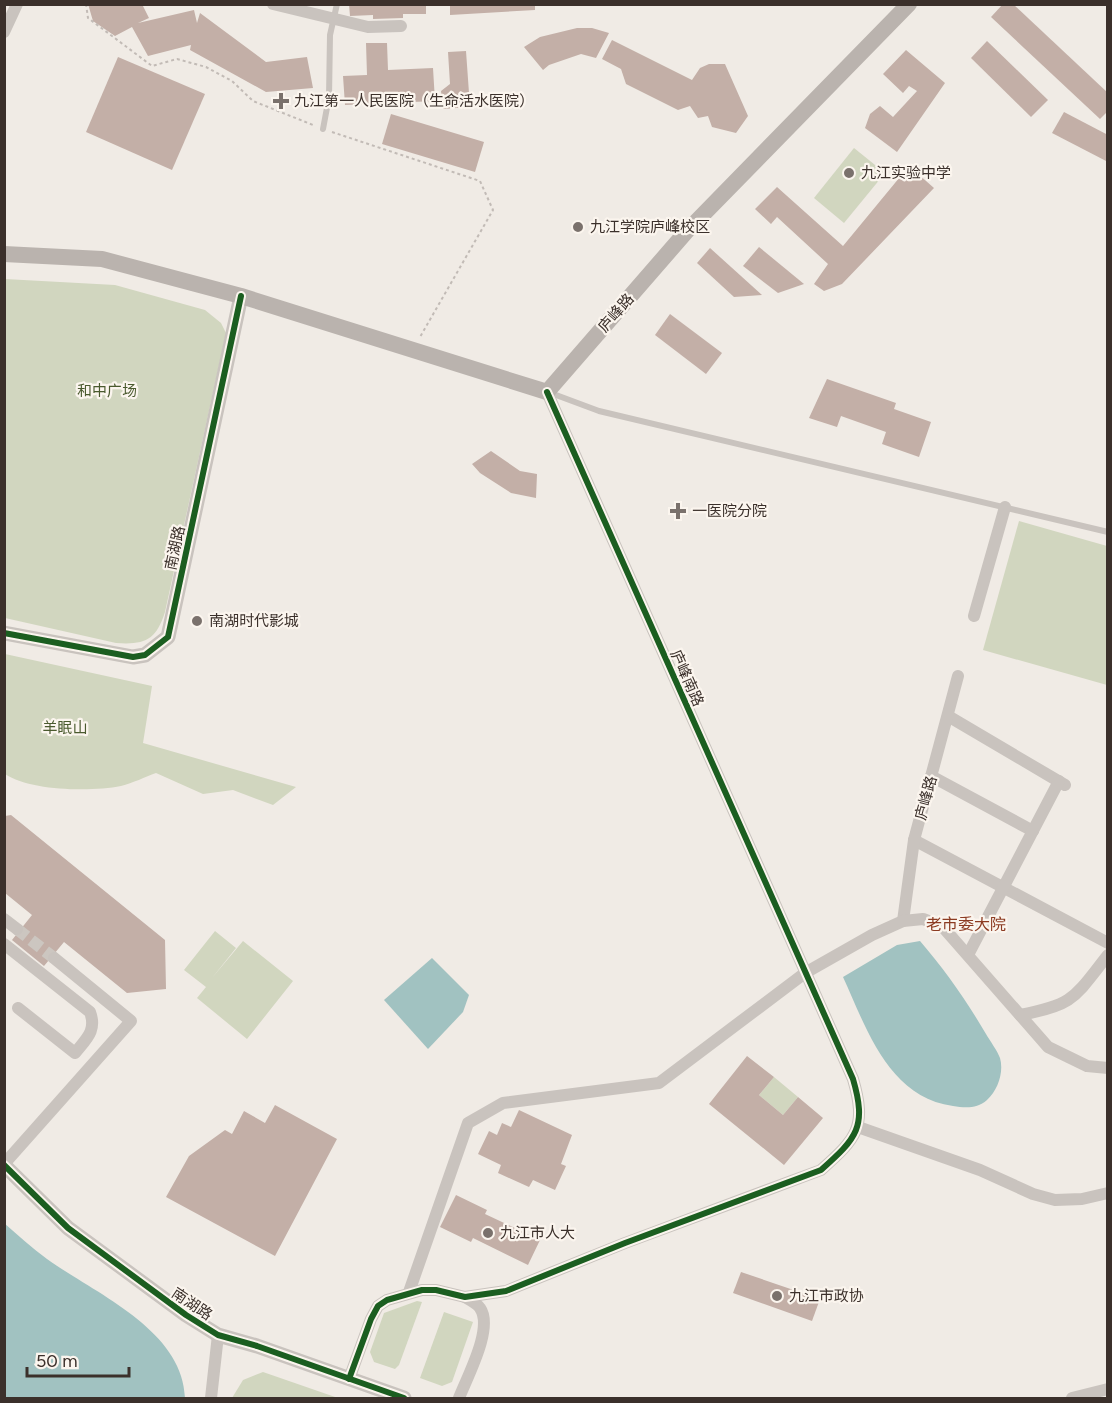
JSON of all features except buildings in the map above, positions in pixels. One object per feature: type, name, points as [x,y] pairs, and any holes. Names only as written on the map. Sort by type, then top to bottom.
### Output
[{"type":"main road","name":"庐峰路","points":[[547,392],[686,232],[909,4]]},
{"type":"main road","points":[[4,254],[102,259],[241,296],[547,392]]},
{"type":"street","points":[[4,32],[17,4]]},
{"type":"street","points":[[273,4],[368,27],[400,26]]},
{"type":"street","name":"南湖路","points":[[4,633],[133,657],[150,651],[168,637],[241,296]]},
{"type":"street","name":"庐峰南路","points":[[547,392],[853,1079],[861,1106],[858,1127]]},
{"type":"street","points":[[974,616],[1005,507]]},
{"type":"street","name":"庐峰路","points":[[903,921],[914,840],[958,676]]},
{"type":"street","points":[[948,716],[1062,783],[1033,831],[969,953]]},
{"type":"street","points":[[932,776],[1033,831]]},
{"type":"street","points":[[914,840],[1107,943]]},
{"type":"street","points":[[4,919],[17,929]]},
{"type":"street","points":[[409,1292],[468,1124],[502,1103],[658,1083],[805,973],[903,921],[923,919],[942,926],[969,953],[1048,1047],[1087,1065],[1107,1068]]},
{"type":"street","points":[[4,944],[90,1012],[94,1023],[92,1032],[75,1053],[18,1008]]},
{"type":"street","points":[[1020,1015],[1067,1003],[1078,993],[1107,955]]},
{"type":"street","points":[[4,1165],[132,1021],[54,958]]},
{"type":"street","points":[[90,1012],[102,998]]},
{"type":"street","points":[[465,1297],[506,1291],[821,1170],[844,1150],[858,1127],[980,1170],[1033,1194],[1055,1200],[1082,1199],[1107,1193]]},
{"type":"street","name":"南湖路","points":[[4,1165],[68,1228],[170,1304],[218,1335],[404,1398]]},
{"type":"street","points":[[349,1379],[378,1306],[409,1292],[436,1290],[465,1297],[480,1306],[484,1317],[484,1333],[459,1398]]},
{"type":"street","points":[[211,1398],[218,1335]]},
{"type":"street","points":[[1072,1398],[1107,1389]]},
{"type":"lane","points":[[323,129],[329,97],[330,34],[337,4]]},
{"type":"lane","points":[[547,392],[599,411],[1107,532]]},
{"type":"path","points":[[86,4],[88,18],[152,66],[177,59],[206,67],[232,81],[253,101],[323,129],[480,181],[492,210],[413,350]]},
{"type":"green space","points":[[854,148],[885,173],[844,223],[814,198]]},
{"type":"green space","name":"和中广场","points":[[5,279],[115,285],[205,310],[221,323],[226,333],[165,612],[158,629],[148,639],[135,643],[116,643],[5,618]]},
{"type":"green space","points":[[1019,521],[1107,546],[1107,685],[983,650]]},
{"type":"green space","name":"羊眠山","points":[[5,654],[152,686],[143,743],[296,787],[273,805],[233,790],[203,794],[156,773],[121,786],[94,789],[61,789],[16,780],[5,774]]},
{"type":"green space","points":[[215,931],[236,948],[212,978],[243,941],[293,981],[247,1039],[197,998],[206,987],[184,970]]},
{"type":"green space","points":[[774,1077],[798,1097],[783,1115],[759,1095]]},
{"type":"green space","points":[[417,1301],[422,1302],[399,1365],[395,1369],[374,1362],[370,1352],[384,1313]]},
{"type":"green space","points":[[444,1312],[473,1322],[452,1382],[442,1386],[420,1378]]},
{"type":"green space","points":[[263,1372],[338,1398],[232,1398],[243,1380]]},
{"type":"water","points":[[920,941],[963,997],[1000,1058],[1001,1075],[997,1086],[991,1096],[979,1105],[962,1107],[931,1100],[912,1089],[896,1074],[882,1057],[871,1037],[843,977],[897,945]]},
{"type":"water","points":[[432,958],[469,995],[463,1012],[428,1049],[384,1000]]},
{"type":"water","points":[[4,1223],[47,1259],[112,1300],[153,1333],[169,1353],[181,1374],[185,1398],[5,1398]]},
{"type":"tunnel","points":[[17,929],[54,958]]},
{"type":"cycle path","points":[[4,633],[133,657],[145,655],[168,637],[241,296]]},
{"type":"cycle path","points":[[349,1379],[371,1319],[378,1306],[387,1300],[422,1290],[436,1290],[465,1297],[506,1291],[625,1243],[821,1170],[851,1140],[859,1120],[853,1079],[547,392]]},
{"type":"cycle path","points":[[4,1165],[68,1228],[186,1315],[218,1335],[257,1346],[404,1398]]},
{"type":"place","name":"九江第一人民医院（生命活水医院）","points":[[281,101]]},
{"type":"place","name":"九江实验中学","points":[[849,173]]},
{"type":"place","name":"九江学院庐峰校区","points":[[578,227]]},
{"type":"place","name":"一医院分院","points":[[678,511]]},
{"type":"place","name":"南湖时代影城","points":[[197,621]]},
{"type":"place","name":"九江市人大","points":[[488,1233]]},
{"type":"place","name":"九江市政协","points":[[777,1296]]},
{"type":"district","name":"老市委大院","points":[[966,924]]}]
